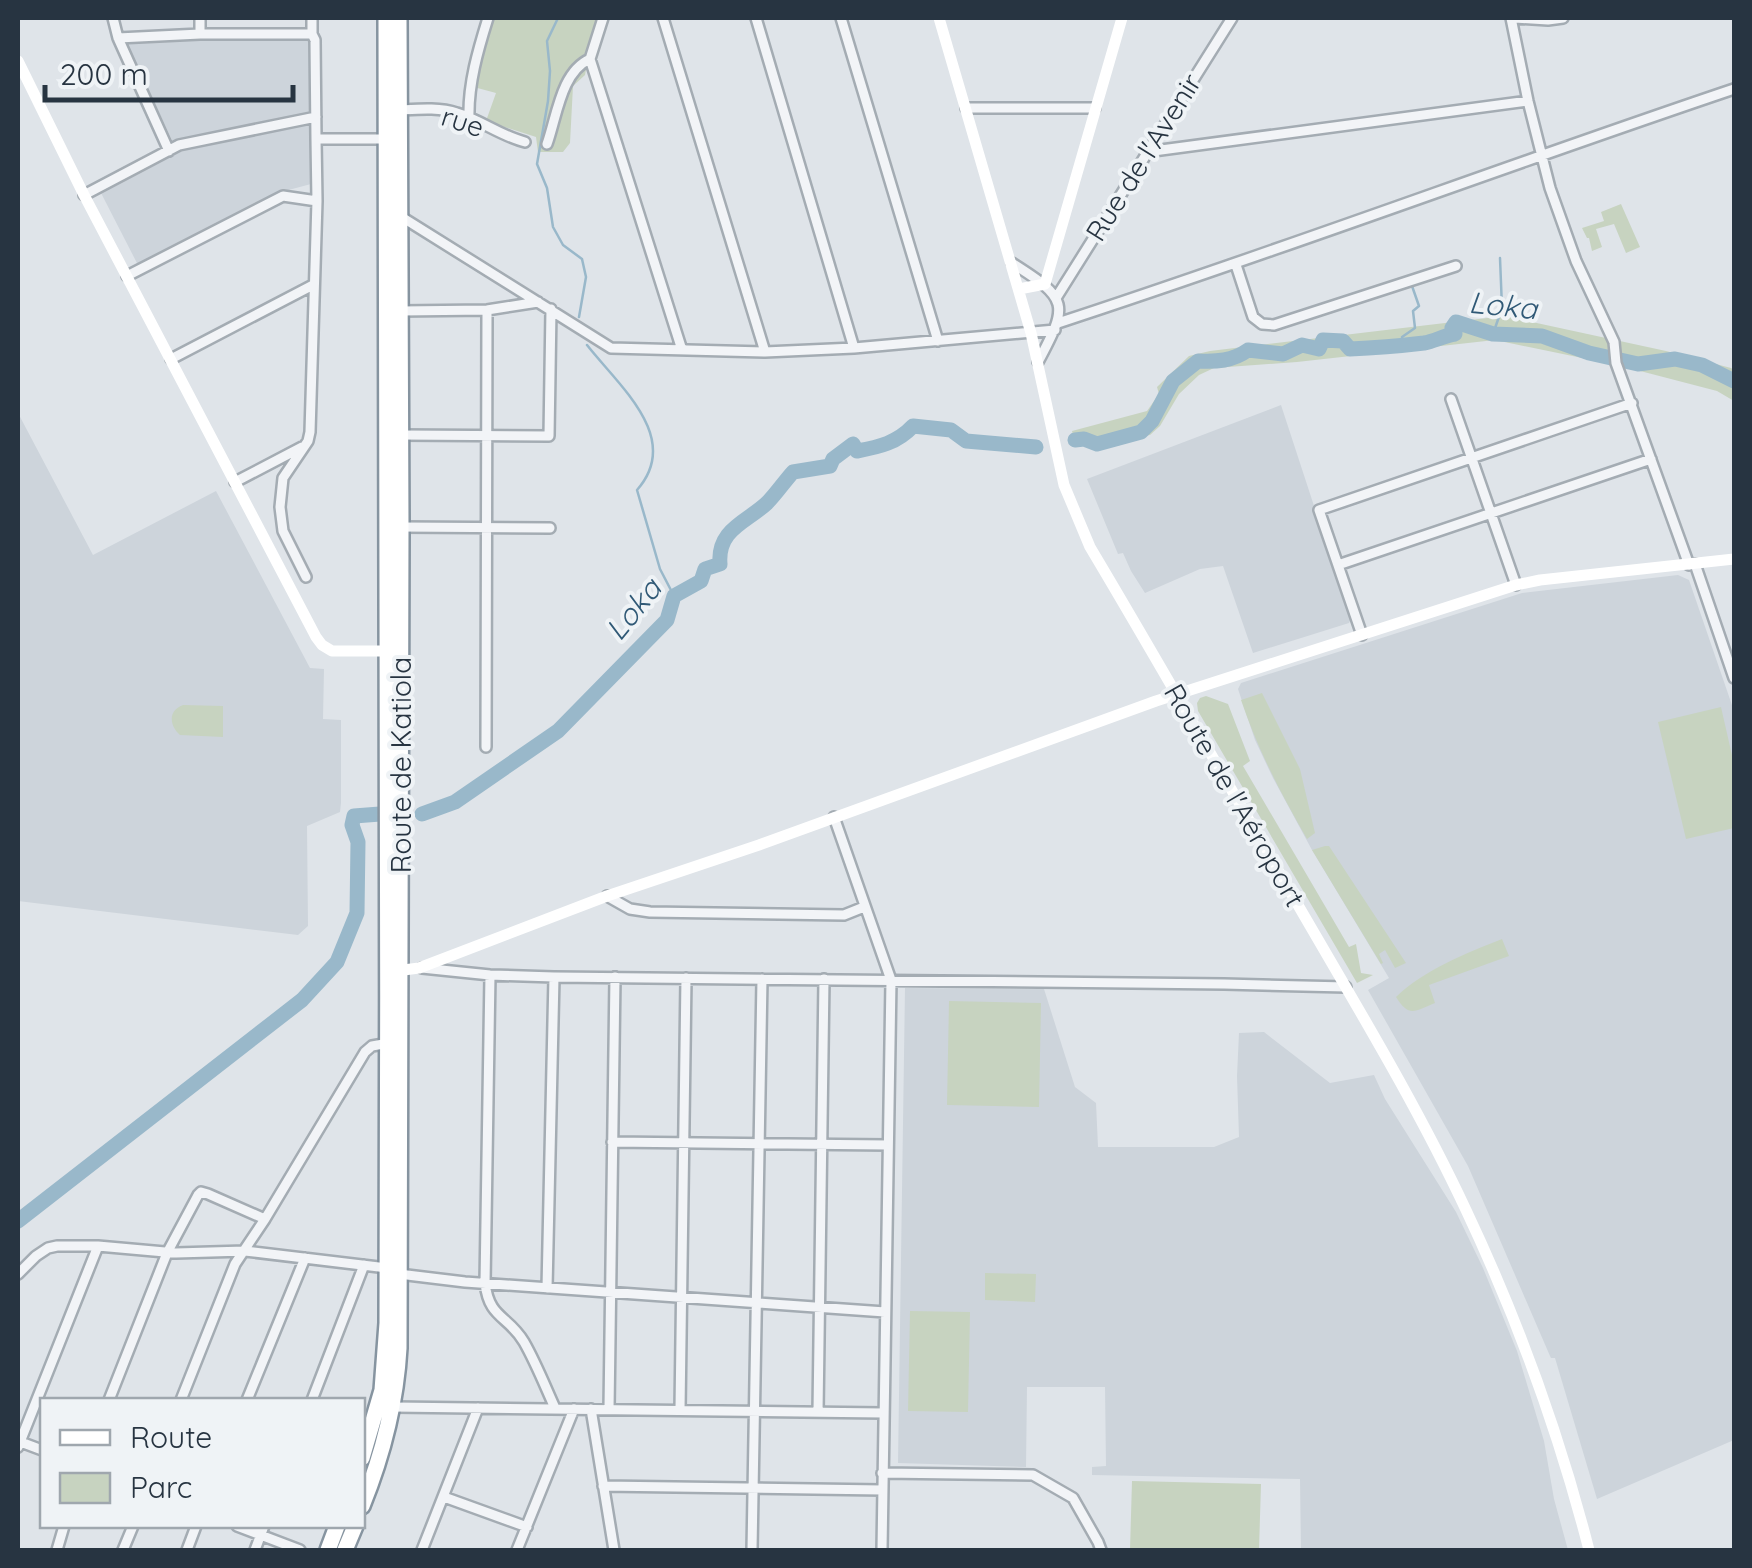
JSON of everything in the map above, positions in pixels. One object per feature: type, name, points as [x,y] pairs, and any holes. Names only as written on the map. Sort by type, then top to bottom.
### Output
[{"type":"highway","name":"Route de Katiola","points":[[365,1448],[382,1390],[393,1271],[395,651],[386,431],[386,18]]},
{"type":"highway","name":"Route de Katiola","points":[[395,651],[401,527],[400,18]]},
{"type":"highway","name":"Route de Katiola","points":[[365,1498],[394,1406],[398,1359],[389,1043],[394,971]]},
{"type":"main road","name":"Route de l'Aéroport","points":[[939,18],[1031,332],[1064,485],[1090,547],[1434,1146],[1526,1348],[1589,1550]]},
{"type":"main road","points":[[1019,289],[1045,284],[1122,18]]},
{"type":"main road","points":[[18,61],[84,196],[322,645],[338,651],[395,651]]},
{"type":"main road","points":[[394,971],[420,968],[606,896],[1176,694],[1516,585],[1734,560]]},
{"type":"street","points":[[112,18],[169,151]]},
{"type":"street","points":[[200,18],[200,34]]},
{"type":"street","points":[[306,577],[283,530],[280,507],[284,478],[310,432],[317,201],[316,40],[312,18]]},
{"type":"street","points":[[470,118],[472,80],[488,18]]},
{"type":"street","points":[[603,18],[590,59],[682,350]]},
{"type":"street","points":[[663,18],[765,352]]},
{"type":"street","points":[[756,18],[854,348]]},
{"type":"street","points":[[840,18],[938,341]]},
{"type":"street","name":"Rue de l'Avenir","points":[[1056,298],[1232,18]]},
{"type":"street","points":[[1563,18],[1513,18],[1550,188],[1576,261],[1614,342],[1616,362],[1734,678]]},
{"type":"street","points":[[118,38],[312,34]]},
{"type":"street","points":[[548,144],[570,76],[590,59]]},
{"type":"street","points":[[400,216],[611,348],[765,352],[938,341],[1057,327],[1734,88]]},
{"type":"street","points":[[1146,152],[1528,101]]},
{"type":"street","points":[[966,108],[1095,108]]},
{"type":"street","name":"rue","points":[[400,110],[458,112],[524,142]]},
{"type":"street","points":[[84,196],[179,145],[316,117]]},
{"type":"street","points":[[316,139],[386,140]]},
{"type":"street","points":[[128,276],[283,196],[317,201]]},
{"type":"street","points":[[1012,264],[1045,284],[1061,312],[1038,362]]},
{"type":"street","points":[[1236,264],[1253,317],[1262,324],[1274,325],[1456,266]]},
{"type":"street","points":[[171,359],[313,285]]},
{"type":"street","points":[[400,311],[488,310],[538,302]]},
{"type":"street","points":[[486,748],[488,310]]},
{"type":"street","points":[[401,435],[550,434],[551,310]]},
{"type":"street","points":[[1451,398],[1516,585]]},
{"type":"street","points":[[1362,634],[1319,510],[1632,403]]},
{"type":"street","points":[[235,482],[304,446]]},
{"type":"street","points":[[1338,565],[1651,459]]},
{"type":"street","points":[[401,527],[550,528]]},
{"type":"street","points":[[834,817],[890,980],[882,1550]]},
{"type":"street","points":[[606,896],[630,909],[667,914],[844,914],[864,907]]},
{"type":"street","points":[[420,968],[554,977],[1346,988]]},
{"type":"street","points":[[490,975],[485,1283],[489,1304],[521,1337],[555,1408]]},
{"type":"street","points":[[547,1288],[554,977]]},
{"type":"street","points":[[609,1410],[615,977]]},
{"type":"street","points":[[680,1410],[686,978]]},
{"type":"street","points":[[752,1550],[762,979]]},
{"type":"street","points":[[818,1412],[824,980]]},
{"type":"street","points":[[182,1398],[232,1271],[365,1052],[372,1046],[389,1043]]},
{"type":"street","points":[[612,1142],[888,1145]]},
{"type":"street","points":[[111,1398],[167,1253],[200,1192],[265,1219]]},
{"type":"street","points":[[18,1274],[36,1256],[57,1246],[167,1253],[244,1251],[485,1283],[885,1312]]},
{"type":"street","points":[[18,1443],[98,1246]]},
{"type":"street","points":[[248,1398],[304,1258]]},
{"type":"street","points":[[313,1398],[364,1266]]},
{"type":"street","points":[[394,1406],[883,1413]]},
{"type":"street","points":[[422,1550],[478,1408]]},
{"type":"street","points":[[517,1550],[574,1409]]},
{"type":"street","points":[[591,1409],[614,1550]]},
{"type":"street","points":[[882,1473],[1033,1474],[1073,1498],[1101,1550]]},
{"type":"street","points":[[603,1486],[882,1490]]},
{"type":"street","points":[[444,1497],[526,1527]]},
{"type":"street","points":[[255,1550],[262,1530],[300,1550]]},
{"type":"shaded area","points":[[313,38],[315,187],[311,184],[281,192],[139,267],[101,193],[178,153],[126,42]]},
{"type":"shaded area","points":[[1281,405],[1351,619],[1349,623],[1253,653],[1223,566],[1200,569],[1145,593],[1123,553],[1118,554],[1087,479]]},
{"type":"shaded area","points":[[18,413],[93,555],[216,491],[310,668],[324,669],[323,719],[341,720],[341,803],[340,812],[307,826],[308,926],[298,935],[18,901]]},
{"type":"shaded area","points":[[1678,575],[1689,580],[1734,711],[1734,1440],[1597,1499],[1555,1358],[1550,1356],[1468,1166],[1368,990],[1389,978],[1273,778],[1238,689],[1241,683],[1522,593]]},
{"type":"shaded area","points":[[905,988],[1044,989],[1075,1087],[1096,1103],[1098,1147],[1214,1147],[1239,1137],[1239,1033],[1264,1032],[1330,1083],[1374,1075],[1456,1212],[1517,1351],[1544,1441],[1568,1550],[1301,1550],[1300,1479],[1092,1475],[1092,1467],[1106,1466],[1105,1387],[1027,1387],[1026,1467],[898,1463]]},
{"type":"green space","points":[[492,18],[596,18],[585,75],[573,86],[570,143],[563,152],[538,152],[536,137],[486,121],[496,93],[470,86]]},
{"type":"green space","points":[[1621,204],[1640,247],[1626,253],[1614,224],[1596,229],[1602,247],[1592,251],[1582,228],[1604,221],[1601,212]]},
{"type":"green space","points":[[1504,316],[1731,368],[1734,401],[1717,391],[1621,366],[1495,340],[1214,368],[1199,375],[1179,394],[1150,435],[1076,447],[1072,431],[1147,411],[1159,394],[1157,387],[1189,356]]},
{"type":"green space","points":[[1262,693],[1300,769],[1315,833],[1307,839],[1271,771],[1241,700]]},
{"type":"green space","points":[[1206,696],[1228,704],[1250,761],[1243,766],[1349,947],[1356,944],[1361,973],[1373,975],[1357,983],[1198,711],[1197,703]]},
{"type":"green space","points":[[183,705],[223,706],[223,737],[180,735],[172,719],[174,711]]},
{"type":"green space","points":[[1721,707],[1734,764],[1734,828],[1686,839],[1658,722]]},
{"type":"green space","points":[[1329,846],[1406,963],[1395,968],[1385,950],[1379,954],[1381,964],[1312,850]]},
{"type":"green space","points":[[1502,939],[1509,956],[1429,985],[1435,1003],[1413,1011],[1396,997],[1432,970]]},
{"type":"green space","points":[[949,1001],[1041,1003],[1039,1107],[947,1105]]},
{"type":"green space","points":[[985,1273],[1036,1274],[1035,1302],[985,1300]]},
{"type":"green space","points":[[910,1311],[970,1312],[968,1412],[908,1411]]},
{"type":"green space","points":[[1132,1481],[1261,1484],[1259,1550],[1130,1550]]},
{"type":"waterway","points":[[558,18],[547,41],[548,101],[537,164],[547,188],[553,227],[563,245],[582,259],[586,277],[579,317]]},
{"type":"waterway","points":[[1493,334],[1502,308],[1500,258]]},
{"type":"waterway","points":[[1403,343],[1402,337],[1415,328],[1413,311],[1419,306],[1414,282]]},
{"type":"waterway","name":"Loka","points":[[1075,440],[1097,444],[1141,432],[1152,421],[1173,381],[1198,361],[1224,360],[1248,350],[1283,354],[1302,345],[1319,349],[1323,340],[1343,341],[1350,349],[1424,343],[1455,334],[1452,328],[1456,322],[1493,334],[1542,336],[1589,353],[1638,364],[1675,359],[1702,365],[1734,381]]},
{"type":"waterway","points":[[587,345],[629,395],[650,432],[653,451],[649,471],[637,490],[660,569],[674,596]]},
{"type":"waterway","name":"Loka","points":[[422,814],[455,802],[558,731],[667,620],[674,596],[701,581],[705,569],[720,564],[720,552],[728,534],[767,503],[793,472],[830,466],[853,444],[857,451],[880,446],[901,437],[913,426],[951,430],[966,441],[1036,447]]},
{"type":"waterway","name":"Loka","points":[[18,1221],[302,1000],[337,962],[357,913],[358,842],[352,825],[354,816],[380,814]]}]
